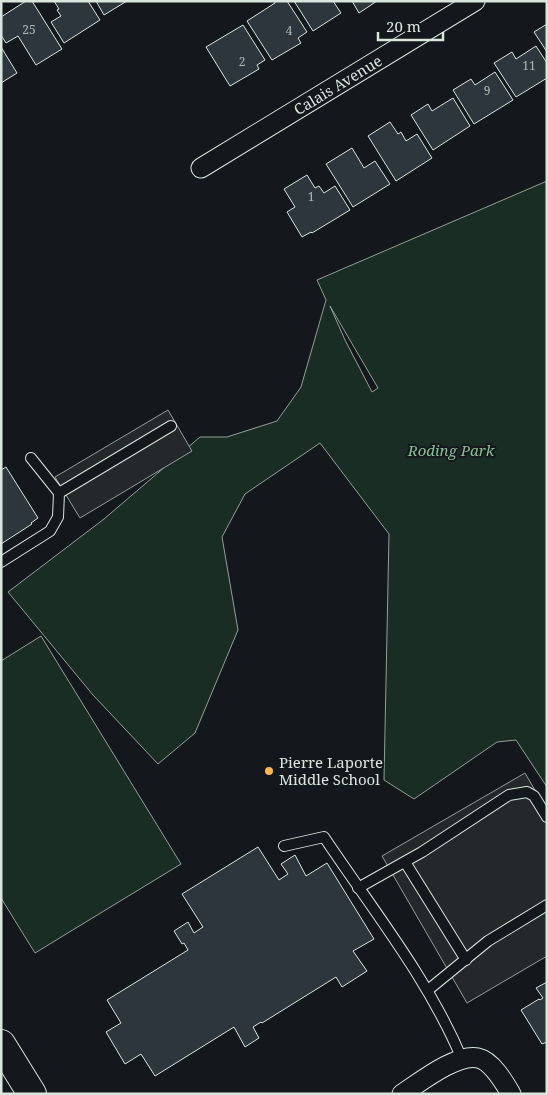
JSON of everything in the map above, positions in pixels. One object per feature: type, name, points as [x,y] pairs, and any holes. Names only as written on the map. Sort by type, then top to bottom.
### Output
[{"type":"main road","points":[[1,1044],[32,1094]]},
{"type":"street","name":"Calais Avenue","points":[[201,168],[475,1]]},
{"type":"street","points":[[402,1094],[462,1059],[478,1058],[492,1066],[511,1094]]},
{"type":"lane","points":[[60,493],[172,426]]},
{"type":"lane","points":[[1,562],[50,531],[58,517],[60,493],[31,458]]},
{"type":"lane","points":[[358,888],[405,862],[509,795],[527,792],[534,796],[547,817]]},
{"type":"lane","points":[[284,846],[324,837],[428,990],[462,1059]]},
{"type":"lane","points":[[405,862],[466,960]]},
{"type":"lane","points":[[428,990],[488,942],[547,905]]},
{"type":"green space","name":"Roding Park","points":[[547,181],[547,787],[516,740],[497,742],[414,799],[384,780],[389,534],[320,443],[245,494],[222,537],[238,630],[195,733],[158,764],[93,695],[8,592],[104,519],[200,437],[227,437],[277,421],[301,387],[326,300],[317,280]],"holes":[[[330,306],[378,388],[372,392]]]},
{"type":"green space","points":[[41,636],[181,864],[35,953],[1,898],[1,661]]},
{"type":"shaded area","points":[[168,410],[192,451],[80,518],[55,477]]},
{"type":"shaded area","points":[[525,773],[547,811],[547,956],[467,1003],[382,856]]},
{"type":"building","points":[[26,1],[32,1],[62,49],[36,65],[18,36],[6,43],[1,35],[1,17]]},
{"type":"building","points":[[54,1],[88,1],[100,20],[64,43],[51,22],[61,16]]},
{"type":"building","points":[[96,1],[127,1],[104,15]]},
{"type":"building","points":[[275,1],[287,1],[307,32],[298,38],[301,43],[272,60],[247,21],[275,3]]},
{"type":"building","points":[[294,1],[333,1],[341,13],[313,31]]},
{"type":"building","points":[[352,1],[377,1],[359,13]]},
{"type":"building","points":[[547,24],[547,52],[534,32]]},
{"type":"building","points":[[243,25],[265,60],[257,65],[259,69],[230,86],[206,47]]},
{"type":"building","points":[[536,46],[547,63],[547,78],[516,97],[494,63],[512,52],[516,59]]},
{"type":"building","points":[[1,47],[17,73],[1,83]]},
{"type":"building","points":[[495,72],[513,100],[474,124],[453,90],[471,79],[475,85]]},
{"type":"building","points":[[453,98],[470,126],[433,150],[411,115],[428,104],[432,111]]},
{"type":"building","points":[[390,122],[398,134],[401,132],[406,141],[417,134],[432,158],[396,181],[368,136]]},
{"type":"building","points":[[352,148],[364,168],[375,161],[390,184],[353,207],[326,164]]},
{"type":"building","points":[[307,175],[315,188],[319,186],[324,193],[335,186],[350,210],[302,237],[287,212],[295,207],[284,189]]},
{"type":"building","points":[[6,467],[38,518],[1,544],[1,470]]},
{"type":"building","points":[[258,847],[279,880],[288,874],[281,864],[295,855],[306,876],[327,863],[374,939],[353,951],[367,971],[342,987],[336,977],[261,1022],[253,1027],[259,1038],[245,1047],[234,1027],[155,1076],[141,1054],[125,1064],[106,1032],[121,1023],[107,1000],[188,950],[174,931],[188,922],[194,933],[203,927],[182,894]]},
{"type":"building","points":[[547,982],[547,1042],[542,1044],[521,1010],[543,998],[536,988]]},
{"type":"place","name":"Pierre Laporte Middle School","points":[[269,771]]}]
